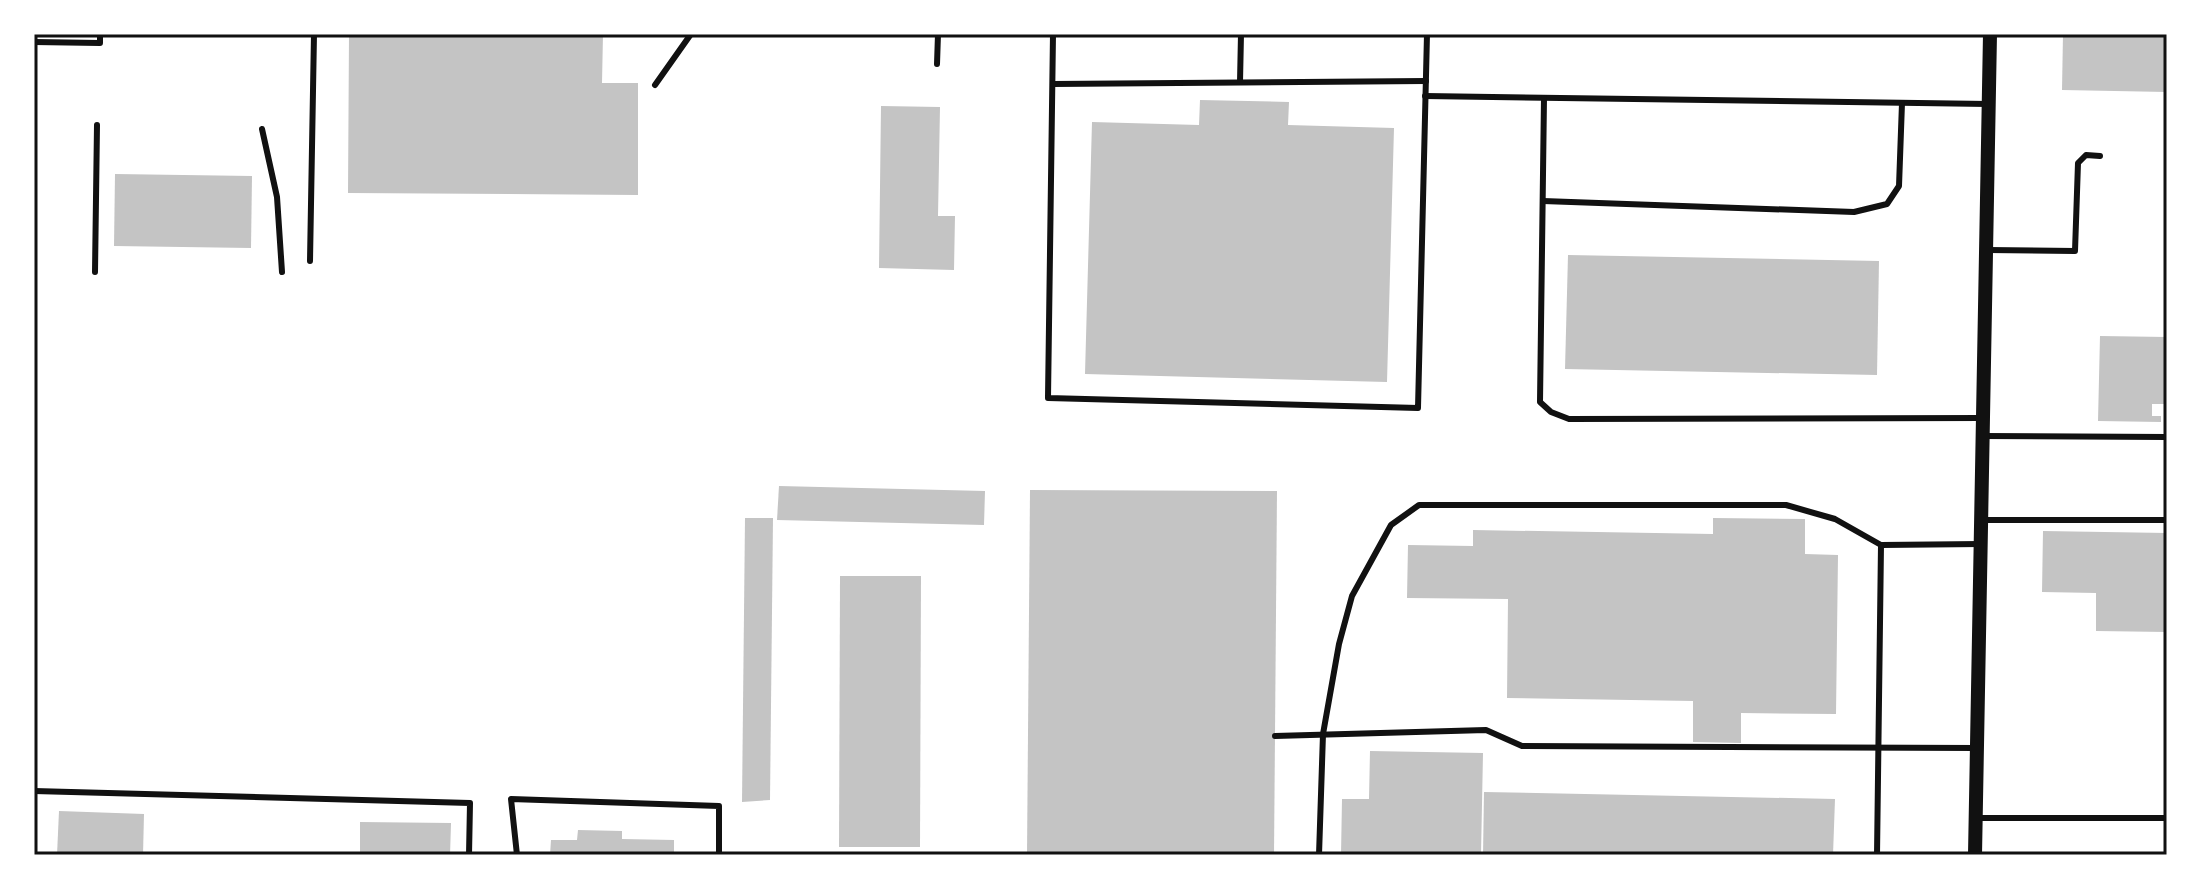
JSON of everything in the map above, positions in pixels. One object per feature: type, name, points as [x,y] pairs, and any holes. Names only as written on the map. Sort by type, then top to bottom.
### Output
[{"type":"street","points":[[1975,855],[1990,34]]},
{"type":"lane","points":[[34,42],[100,43],[100,34]]},
{"type":"lane","points":[[310,261],[314,34]]},
{"type":"lane","points":[[655,85],[691,34]]},
{"type":"lane","points":[[937,64],[938,34]]},
{"type":"lane","points":[[1053,34],[1048,398],[1418,408],[1427,34]]},
{"type":"lane","points":[[1240,82],[1241,34]]},
{"type":"lane","points":[[1053,84],[1426,81]]},
{"type":"lane","points":[[1425,96],[1988,104]]},
{"type":"lane","points":[[1544,98],[1540,402],[1551,412],[1569,419],[1983,418]]},
{"type":"lane","points":[[1543,201],[1854,212],[1887,204],[1899,186],[1902,103]]},
{"type":"lane","points":[[95,272],[97,125]]},
{"type":"lane","points":[[262,129],[277,197],[282,272]]},
{"type":"lane","points":[[1986,250],[2075,251],[2078,163],[2086,155],[2100,156]]},
{"type":"lane","points":[[1983,436],[2167,437]]},
{"type":"lane","points":[[1319,855],[1323,734],[1339,644],[1352,596],[1391,525],[1419,505],[1786,505],[1835,519],[1881,545],[1981,544]]},
{"type":"lane","points":[[1981,520],[2167,520]]},
{"type":"lane","points":[[1877,855],[1881,545]]},
{"type":"lane","points":[[1275,736],[1486,730],[1522,746],[1977,748]]},
{"type":"lane","points":[[34,791],[470,803],[469,855]]},
{"type":"lane","points":[[517,855],[511,799],[719,806],[719,855]]},
{"type":"lane","points":[[1976,818],[2167,818]]},
{"type":"building","points":[[349,34],[603,34],[602,83],[638,83],[638,195],[348,193]]},
{"type":"building","points":[[2063,34],[2167,34],[2167,92],[2062,90]]},
{"type":"building","points":[[1200,100],[1289,102],[1288,125],[1394,128],[1387,382],[1085,374],[1092,122],[1199,125]]},
{"type":"building","points":[[881,106],[940,107],[938,216],[955,216],[954,270],[879,268]]},
{"type":"building","points":[[115,174],[252,176],[251,248],[114,246]]},
{"type":"building","points":[[1568,255],[1879,261],[1877,375],[1565,369]]},
{"type":"building","points":[[2100,336],[2167,337],[2167,404],[2152,404],[2152,416],[2161,416],[2161,422],[2098,421]]},
{"type":"building","points":[[779,486],[985,491],[984,525],[777,520]]},
{"type":"building","points":[[1030,490],[1277,491],[1274,855],[1027,855]]},
{"type":"building","points":[[745,518],[773,518],[770,800],[742,802]]},
{"type":"building","points":[[1713,518],[1805,519],[1805,554],[1838,555],[1836,714],[1741,713],[1741,743],[1693,742],[1693,701],[1507,698],[1508,599],[1407,598],[1408,545],[1473,546],[1473,530],[1713,534]]},
{"type":"building","points":[[2043,531],[2167,533],[2167,632],[2096,631],[2096,593],[2042,592]]},
{"type":"building","points":[[840,576],[921,576],[920,847],[839,847]]},
{"type":"building","points":[[1370,751],[1483,753],[1481,855],[1341,855],[1342,799],[1369,799]]},
{"type":"building","points":[[1484,792],[1835,799],[1833,855],[1483,855]]},
{"type":"building","points":[[59,811],[144,814],[143,855],[57,855]]},
{"type":"building","points":[[360,822],[451,823],[450,855],[360,855]]},
{"type":"building","points":[[578,830],[622,831],[622,839],[674,840],[674,855],[550,855],[551,840],[577,840]]}]
